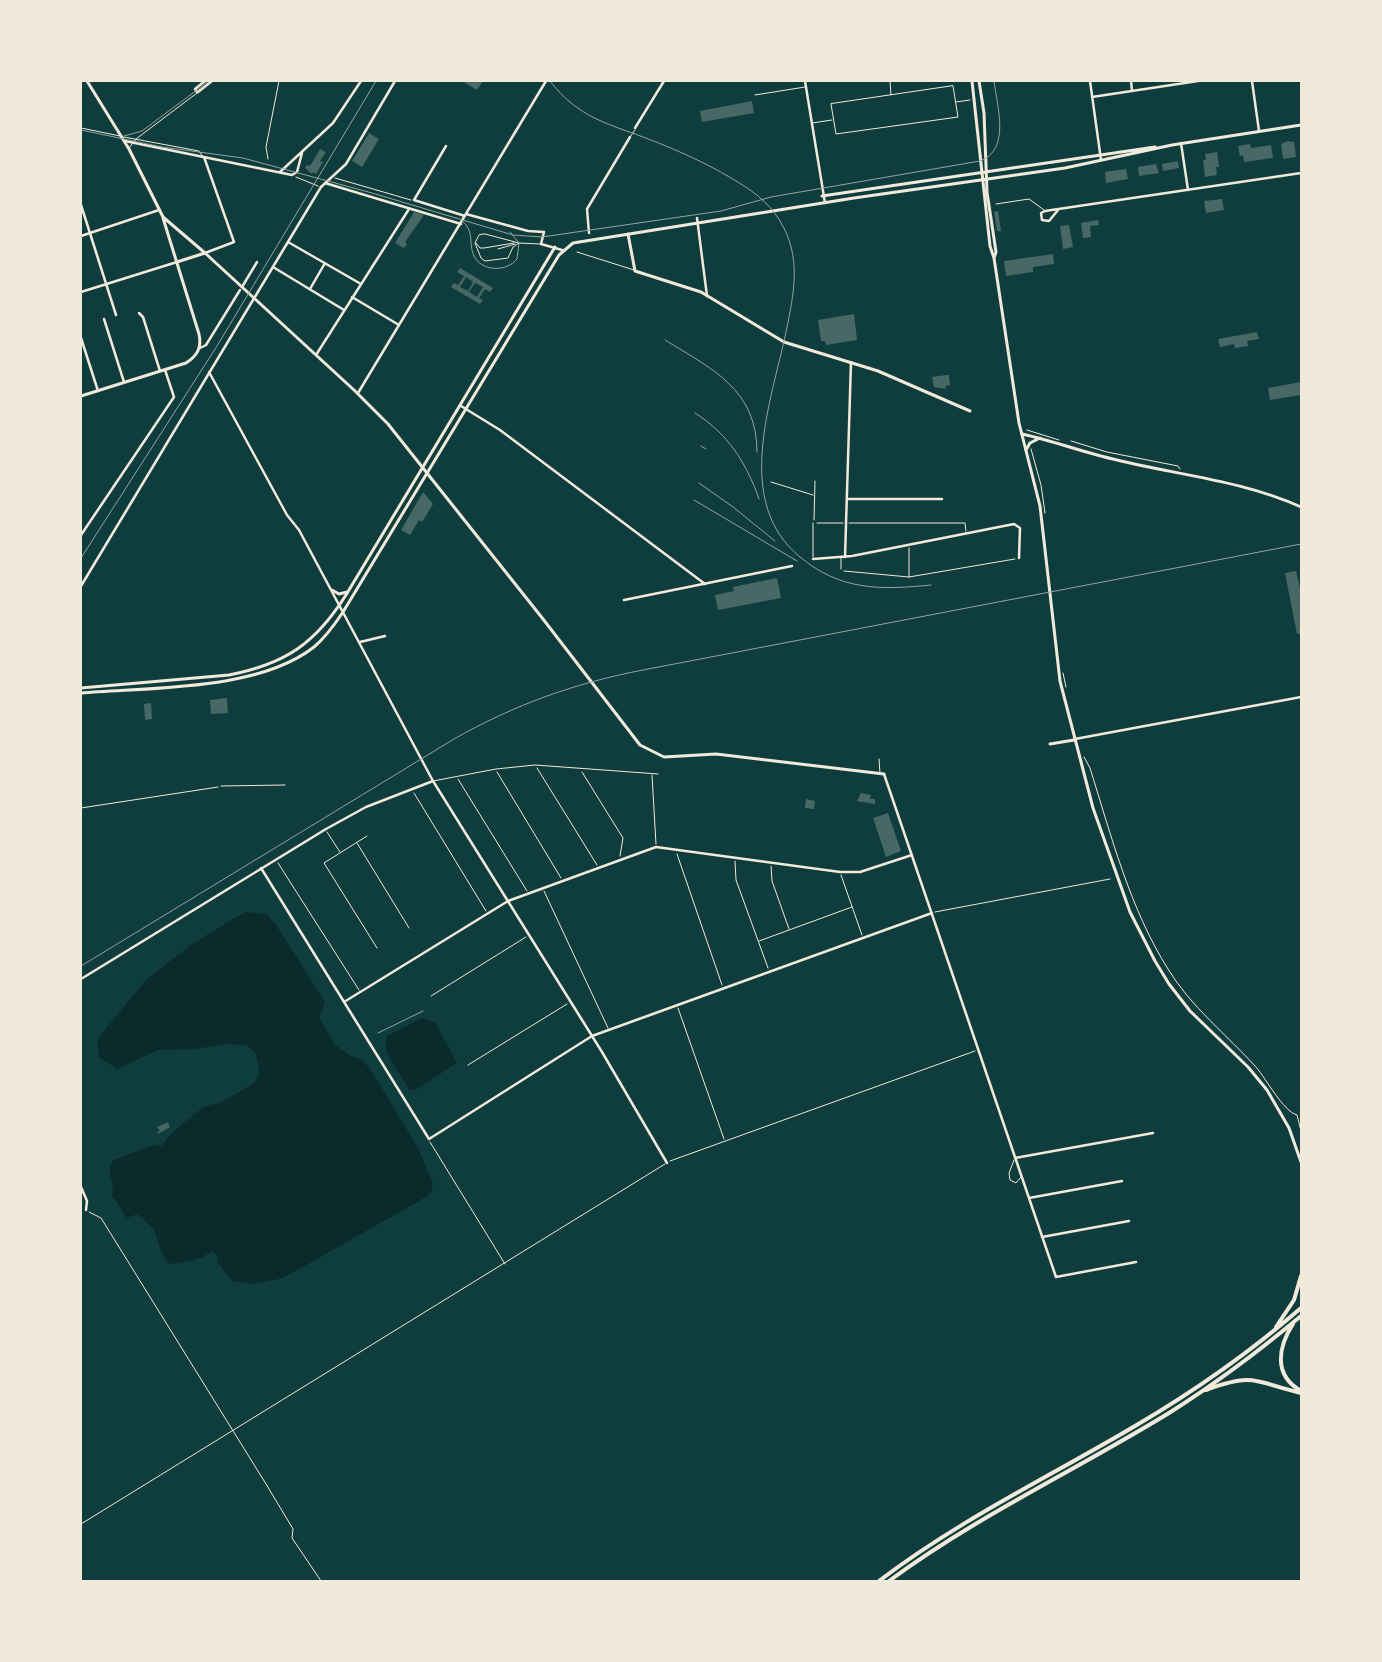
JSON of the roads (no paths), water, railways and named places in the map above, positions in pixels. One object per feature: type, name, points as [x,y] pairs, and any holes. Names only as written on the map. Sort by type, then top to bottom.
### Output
[{"type":"highway","points":[[1271,1333],[1294,1300],[1301,1276]]},
{"type":"highway","points":[[879,1581],[935,1541],[1116,1438],[1183,1397],[1271,1333],[1301,1308]]},
{"type":"highway","points":[[889,1581],[984,1517],[1132,1435],[1199,1393],[1301,1316]]},
{"type":"highway","points":[[1295,1321],[1283,1340],[1280,1357],[1282,1370],[1288,1381],[1301,1392]]},
{"type":"highway","points":[[1199,1393],[1227,1383],[1252,1379],[1301,1392]]},
{"type":"main road","points":[[81,396],[165,370],[190,360],[200,348],[199,334],[163,217],[129,149],[87,81]]},
{"type":"main road","points":[[972,81],[990,246],[994,258],[1022,434],[1043,513],[1046,562],[1060,681],[1093,808],[1118,879],[1149,951],[1168,984],[1185,1004],[1248,1067],[1267,1090],[1290,1128],[1301,1162]]},
{"type":"main road","points":[[979,81],[984,113],[986,179],[996,252],[994,258]]},
{"type":"main road","points":[[81,693],[212,682],[274,669],[314,646],[344,612],[562,250],[577,242],[982,180],[1101,160],[1181,143],[1301,125]]},
{"type":"main road","points":[[822,196],[1100,154],[1163,147]]},
{"type":"main road","points":[[163,217],[358,393],[388,424],[640,745],[664,757],[716,754],[882,773]]},
{"type":"main road","points":[[628,234],[635,271],[682,285],[707,296],[784,342],[851,362],[913,385],[970,411]]},
{"type":"main road","points":[[81,688],[229,675],[263,668],[279,661],[306,644],[340,605],[555,247]]},
{"type":"main road","points":[[177,262],[205,253]]},
{"type":"main road","points":[[1022,434],[1117,460],[1204,478],[1266,494],[1301,508]]},
{"type":"main road","points":[[1026,450],[1030,443],[1040,438]]},
{"type":"main road","points":[[332,590],[339,594],[348,592]]},
{"type":"main road","points":[[1050,744],[1074,740]]},
{"type":"street","points":[[205,81],[195,88],[198,92],[212,81]]},
{"type":"street","points":[[280,172],[333,123],[361,81]]},
{"type":"street","points":[[81,586],[321,187],[346,164],[395,81]]},
{"type":"street","points":[[358,393],[546,81]]},
{"type":"street","points":[[635,128],[664,81]]},
{"type":"street","points":[[805,81],[822,196],[825,203]]},
{"type":"street","points":[[1090,81],[1101,160]]},
{"type":"street","points":[[1131,81],[1132,91]]},
{"type":"street","points":[[1092,97],[1198,81]]},
{"type":"street","points":[[1252,81],[1259,131]]},
{"type":"street","points":[[589,233],[587,209],[630,137]]},
{"type":"street","points":[[124,141],[292,174],[296,172],[302,153]]},
{"type":"street","points":[[1181,143],[1188,190]]},
{"type":"street","points":[[446,146],[414,200],[528,231],[544,232],[541,244],[562,250]]},
{"type":"street","points":[[204,157],[234,242],[205,253]]},
{"type":"street","points":[[1058,210],[1047,222],[1043,222],[1041,217],[1045,211],[1301,173]]},
{"type":"street","points":[[325,183],[461,224]]},
{"type":"street","points":[[81,205],[116,315]]},
{"type":"street","points":[[316,355],[409,209]]},
{"type":"street","points":[[81,236],[159,210]]},
{"type":"street","points":[[697,218],[707,296]]},
{"type":"street","points":[[288,242],[361,284]]},
{"type":"street","points":[[81,292],[177,262]]},
{"type":"street","points":[[200,348],[206,345],[257,262]]},
{"type":"street","points":[[310,289],[325,263]]},
{"type":"street","points":[[273,267],[344,310]]},
{"type":"street","points":[[352,297],[399,325]]},
{"type":"street","points":[[139,313],[143,317],[160,371]]},
{"type":"street","points":[[104,319],[124,382]]},
{"type":"street","points":[[81,338],[98,391]]},
{"type":"street","points":[[843,557],[847,499],[851,362]]},
{"type":"street","points":[[81,535],[174,397],[165,370]]},
{"type":"street","points":[[209,372],[258,464],[287,515],[299,530],[332,590],[433,781],[592,1036],[667,1163]]},
{"type":"street","points":[[460,406],[500,430],[705,584]]},
{"type":"street","points":[[847,499],[942,499]]},
{"type":"street","points":[[813,559],[843,557],[1018,525],[1020,528],[1019,558]]},
{"type":"street","points":[[624,600],[792,566]]},
{"type":"street","points":[[360,642],[385,636]]},
{"type":"street","points":[[1074,740],[1301,698]]},
{"type":"street","points":[[882,773],[912,854],[1056,1277],[1136,1262]]},
{"type":"street","points":[[81,979],[326,829],[366,807],[433,781]]},
{"type":"street","points":[[344,1002],[508,901],[656,847],[840,872],[860,872],[912,854]]},
{"type":"street","points":[[261,868],[428,1139],[592,1036],[932,913]]},
{"type":"street","points":[[1015,1158],[1153,1133]]},
{"type":"street","points":[[1029,1198],[1122,1180]]},
{"type":"street","points":[[81,1187],[87,1201],[86,1210]]},
{"type":"street","points":[[1042,1237],[1129,1221]]},
{"type":"lane","points":[[268,158],[266,147],[279,81]]},
{"type":"lane","points":[[890,81],[892,96]]},
{"type":"lane","points":[[953,86],[956,102],[958,117],[836,134],[831,104],[953,86]]},
{"type":"lane","points":[[755,95],[806,87]]},
{"type":"lane","points":[[129,149],[136,139],[198,92]]},
{"type":"lane","points":[[956,102],[970,100]]},
{"type":"lane","points":[[811,123],[833,120]]},
{"type":"lane","points":[[81,128],[199,151],[204,157]]},
{"type":"lane","points":[[630,137],[635,128]]},
{"type":"lane","points":[[996,204],[1029,199],[1045,211]]},
{"type":"lane","points":[[485,234],[518,243],[513,247],[508,258],[488,262],[481,258],[476,244],[479,235],[485,234]]},
{"type":"lane","points":[[476,244],[480,248],[484,248],[504,243],[541,244]]},
{"type":"lane","points":[[498,249],[518,243]]},
{"type":"lane","points":[[577,252],[635,271]]},
{"type":"lane","points":[[813,523],[813,559]]},
{"type":"lane","points":[[841,569],[843,557]]},
{"type":"lane","points":[[879,759],[882,773]]},
{"type":"lane","points":[[433,781],[496,769],[535,765],[658,774]]},
{"type":"lane","points":[[81,808],[218,787]]},
{"type":"lane","points":[[1015,1158],[1009,1178],[1014,1184],[1018,1183],[1021,1176]]},
{"type":"water","points":[[245,912],[267,914],[276,925],[325,1002],[319,1018],[335,1045],[351,1056],[363,1060],[372,1072],[418,1148],[433,1184],[431,1193],[419,1201],[283,1278],[254,1284],[232,1281],[216,1260],[218,1259],[213,1251],[203,1257],[170,1264],[162,1254],[154,1229],[137,1214],[127,1218],[112,1196],[113,1186],[110,1171],[113,1160],[157,1144],[161,1146],[177,1128],[205,1106],[220,1103],[254,1083],[258,1076],[259,1068],[255,1052],[246,1045],[228,1044],[194,1049],[158,1050],[117,1069],[99,1057],[97,1042],[103,1032],[147,979],[195,942]]},
{"type":"water","points":[[422,1018],[435,1022],[457,1063],[415,1090],[410,1090],[389,1057],[386,1043],[387,1036]]},
{"type":"tram line","points":[[124,136],[142,131],[209,81]]},
{"type":"tram line","points":[[81,130],[162,147],[243,158],[372,193],[513,235],[542,237],[721,211],[771,197],[980,161],[990,155],[996,147],[999,137],[999,114],[994,81]]},
{"type":"tram line","points":[[462,221],[469,229],[474,256],[483,265],[488,267],[501,268],[513,263],[517,259],[519,243],[510,232]]},
{"type":"railway","points":[[81,558],[217,346],[376,81]]},
{"type":"railway","points":[[550,81],[561,94],[584,112],[596,119],[672,148],[712,167],[752,191],[775,214],[787,235],[794,262],[794,275],[789,318],[772,389],[762,451],[762,480],[767,509],[780,534],[800,557],[815,568],[831,576],[862,586],[895,588],[931,585]]},
{"type":"railway","points":[[665,340],[699,361],[729,383],[749,412],[755,430],[757,452]]},
{"type":"railway","points":[[695,413],[717,430],[734,450],[742,461],[759,499]]},
{"type":"railway","points":[[701,446],[706,449]]},
{"type":"railway","points":[[699,483],[733,507],[775,541]]},
{"type":"railway","points":[[694,500],[797,561]]},
{"type":"railway","points":[[81,966],[454,739],[499,716],[569,689],[593,681],[643,670],[1301,544]]},
{"type":"railway","points":[[378,1033],[423,1011]]}]
